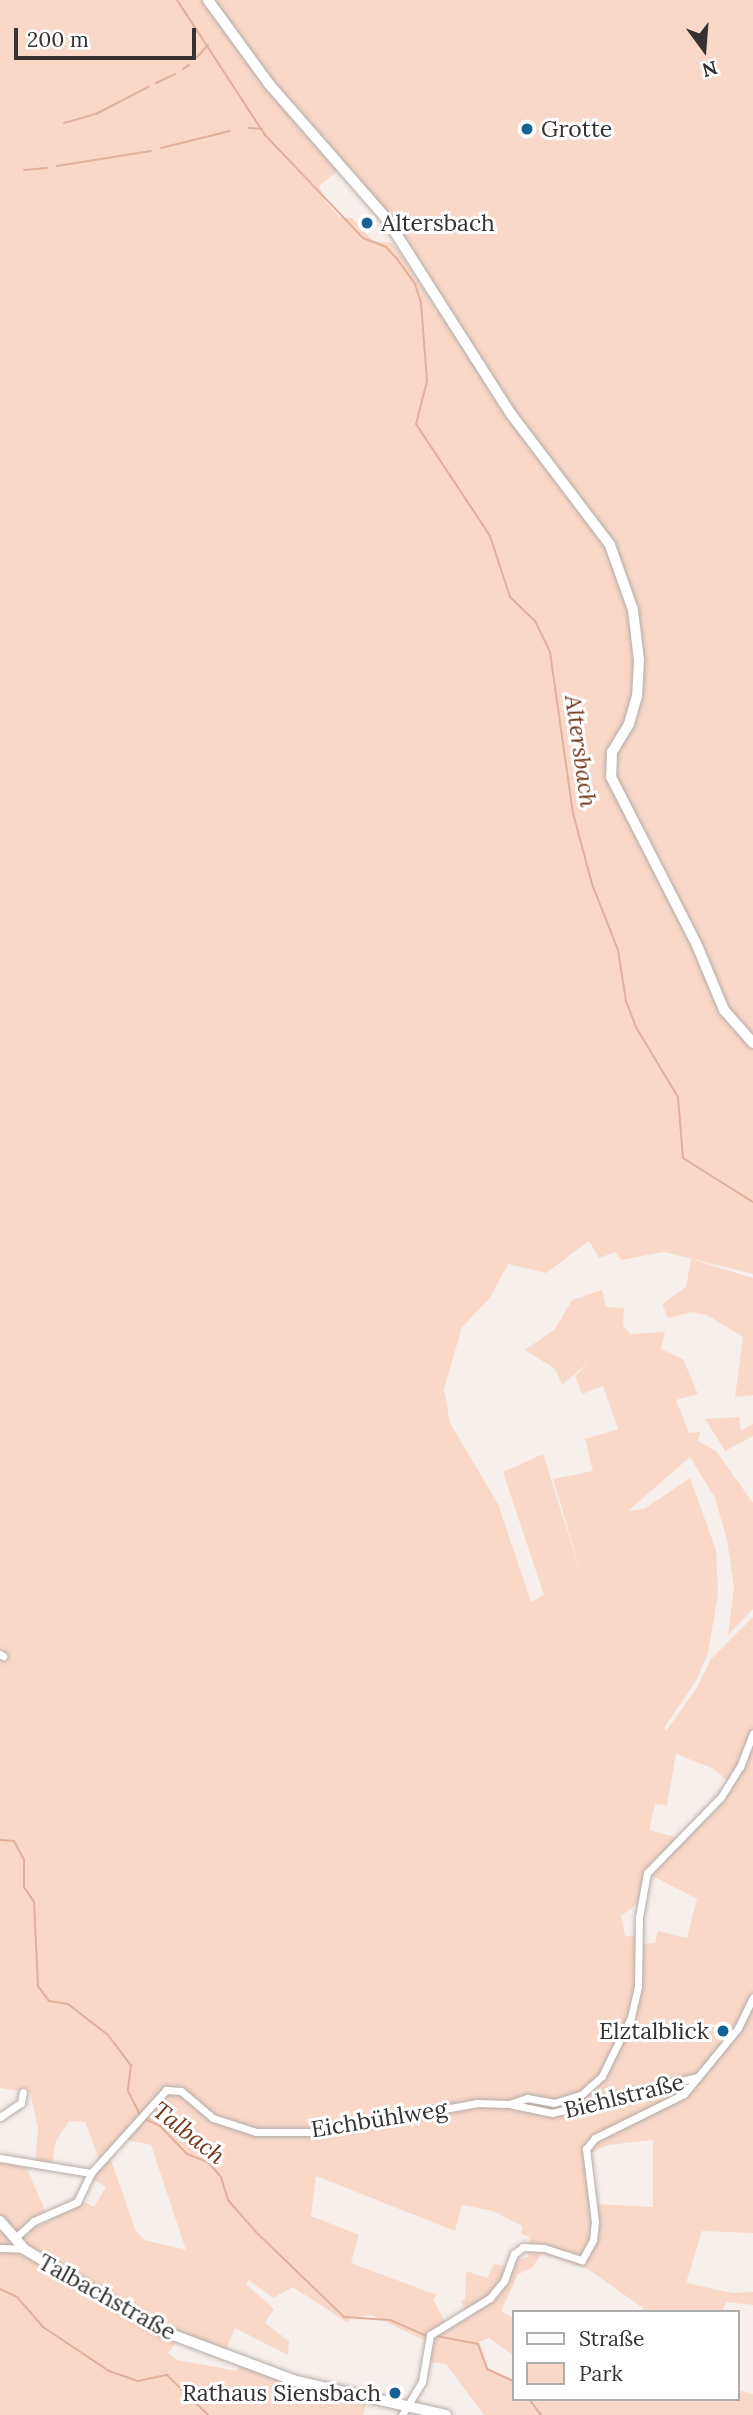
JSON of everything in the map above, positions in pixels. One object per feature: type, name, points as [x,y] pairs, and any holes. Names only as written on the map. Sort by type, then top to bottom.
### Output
[{"type":"street","points":[[208,0],[277,95],[386,218],[511,414],[610,545],[633,610],[639,660],[633,715],[612,752],[611,777],[691,933],[724,1010],[753,1043]]},
{"type":"street","name":"Eichbühlweg","points":[[15,2238],[34,2221],[77,2202],[91,2173],[161,2092],[174,2089],[213,2118],[256,2132],[318,2132],[477,2103],[509,2104],[527,2098],[569,2101],[602,2076],[631,2017],[638,1987],[639,1917],[647,1873],[721,1797],[740,1767],[753,1733]]},
{"type":"street","name":"Biehlstraße","points":[[404,2410],[422,2382],[429,2337],[490,2298],[505,2281],[514,2254],[523,2247],[544,2248],[582,2260],[593,2240],[595,2222],[586,2149],[595,2138],[684,2094],[738,2028],[753,1997]]},
{"type":"street","name":"Biehlstraße","points":[[509,2104],[527,2109],[561,2112],[698,2077]]},
{"type":"street","points":[[0,2117],[21,2103],[23,2092]]},
{"type":"street","points":[[527,2098],[527,2109]]},
{"type":"street","points":[[0,2158],[91,2173]]},
{"type":"street","name":"Talbachstraße","points":[[1,2225],[24,2249],[141,2321],[223,2357],[296,2381],[404,2410],[446,2415]]},
{"type":"street","points":[[0,2248],[24,2249]]},
{"type":"green space","points":[[0,0],[753,0],[753,1274],[664,1252],[621,1260],[616,1252],[599,1258],[589,1241],[546,1273],[508,1264],[489,1299],[462,1327],[444,1389],[450,1423],[498,1504],[531,1602],[544,1595],[503,1472],[543,1454],[584,1583],[553,1479],[593,1471],[585,1439],[618,1429],[603,1386],[582,1394],[575,1376],[590,1361],[562,1385],[555,1369],[525,1350],[555,1329],[572,1300],[602,1290],[606,1307],[624,1308],[623,1325],[630,1334],[665,1332],[661,1349],[683,1359],[698,1394],[676,1400],[689,1433],[700,1432],[698,1441],[716,1451],[753,1503],[753,1609],[728,1635],[734,1587],[727,1540],[715,1498],[690,1457],[628,1511],[644,1509],[690,1478],[716,1550],[718,1594],[708,1653],[696,1681],[664,1728],[666,1731],[696,1689],[711,1659],[753,1617],[753,1996],[737,2027],[698,2076],[552,2114],[699,2078],[739,2028],[753,1998],[753,2233],[702,2231],[686,2283],[733,2293],[753,2292],[753,2305],[726,2302],[723,2310],[642,2310],[588,2269],[542,2253],[532,2268],[518,2274],[501,2311],[512,2317],[512,2354],[489,2338],[479,2342],[489,2369],[512,2379],[512,2401],[739,2401],[739,2390],[753,2394],[753,2415],[484,2415],[446,2364],[428,2362],[427,2341],[371,2315],[350,2318],[348,2323],[293,2287],[273,2298],[249,2280],[246,2284],[274,2309],[265,2323],[289,2341],[288,2355],[235,2328],[223,2357],[180,2338],[168,2353],[177,2360],[237,2371],[240,2365],[367,2403],[363,2415],[0,2415],[0,2158],[25,2164],[47,2215],[35,2221],[38,2226],[85,2202],[94,2207],[106,2187],[90,2177],[100,2162],[85,2122],[69,2121],[56,2141],[52,2165],[35,2164],[38,2129],[30,2092],[0,2088]],"holes":[[[339,170],[389,214],[401,232],[440,307],[433,316],[436,309],[398,250],[391,243],[373,241],[352,218],[339,217],[326,202],[319,186]],[[676,1754],[712,1768],[731,1783],[679,1838],[649,1830],[655,1804],[667,1805]],[[647,1873],[697,1899],[687,1938],[658,1931],[655,1943],[640,1944],[639,1937],[625,1936],[621,1916],[640,1902]],[[122,2139],[151,2145],[186,2250],[144,2240],[135,2229],[109,2154]],[[653,2140],[653,2207],[595,2204],[588,2154],[608,2145]],[[316,2176],[455,2231],[462,2205],[493,2211],[522,2226],[521,2234],[530,2237],[528,2257],[516,2260],[512,2268],[494,2264],[487,2278],[466,2271],[465,2299],[461,2301],[466,2312],[446,2324],[433,2299],[437,2295],[351,2263],[359,2235],[311,2216]]]},
{"type":"green space","points":[[691,1259],[753,1278],[753,1395],[735,1397],[743,1337],[707,1315],[691,1312],[668,1318],[662,1304],[686,1287]]},
{"type":"green space","points":[[739,1417],[741,1430],[753,1424],[753,1436],[725,1451],[705,1419]]},
{"type":"waterway","name":"Altersbach","points":[[177,0],[265,135],[363,238],[386,247],[415,284],[421,303],[427,381],[416,424],[490,536],[510,597],[535,621],[550,652],[573,813],[592,884],[618,950],[626,1001],[637,1029],[678,1097],[683,1158],[753,1202]]},
{"type":"waterway","points":[[197,57],[208,45]]},
{"type":"waterway","points":[[183,69],[189,65]]},
{"type":"waterway","points":[[156,83],[175,74]]},
{"type":"waterway","points":[[64,123],[96,114],[148,87]]},
{"type":"waterway","points":[[249,128],[262,129]]},
{"type":"waterway","points":[[161,148],[230,131]]},
{"type":"waterway","points":[[57,166],[151,151]]},
{"type":"waterway","points":[[24,170],[47,168]]},
{"type":"waterway","name":"Talbach","points":[[0,1840],[14,1841],[24,1860],[24,1887],[34,1902],[38,1986],[49,2001],[68,2004],[108,2035],[131,2065],[128,2091],[141,2116]]},
{"type":"waterway","name":"Talbach","points":[[145,2119],[160,2126],[187,2154],[208,2162],[221,2177],[228,2200],[255,2231],[344,2317],[390,2320],[427,2336]]},
{"type":"waterway","points":[[0,2289],[17,2297],[43,2327],[109,2371],[138,2381],[167,2375],[208,2415]]},
{"type":"waterway","name":"Talbach","points":[[436,2336],[478,2344],[487,2369],[512,2381]]},
{"type":"waterway","name":"Talbach","points":[[530,2401],[541,2415]]},
{"type":"place","name":"Grotte","points":[[527,129]]},
{"type":"place","name":"Altersbach","points":[[367,223]]},
{"type":"place","name":"Elztalblick","points":[[723,2031]]},
{"type":"place","name":"Rathaus Siensbach","points":[[395,2393]]}]
